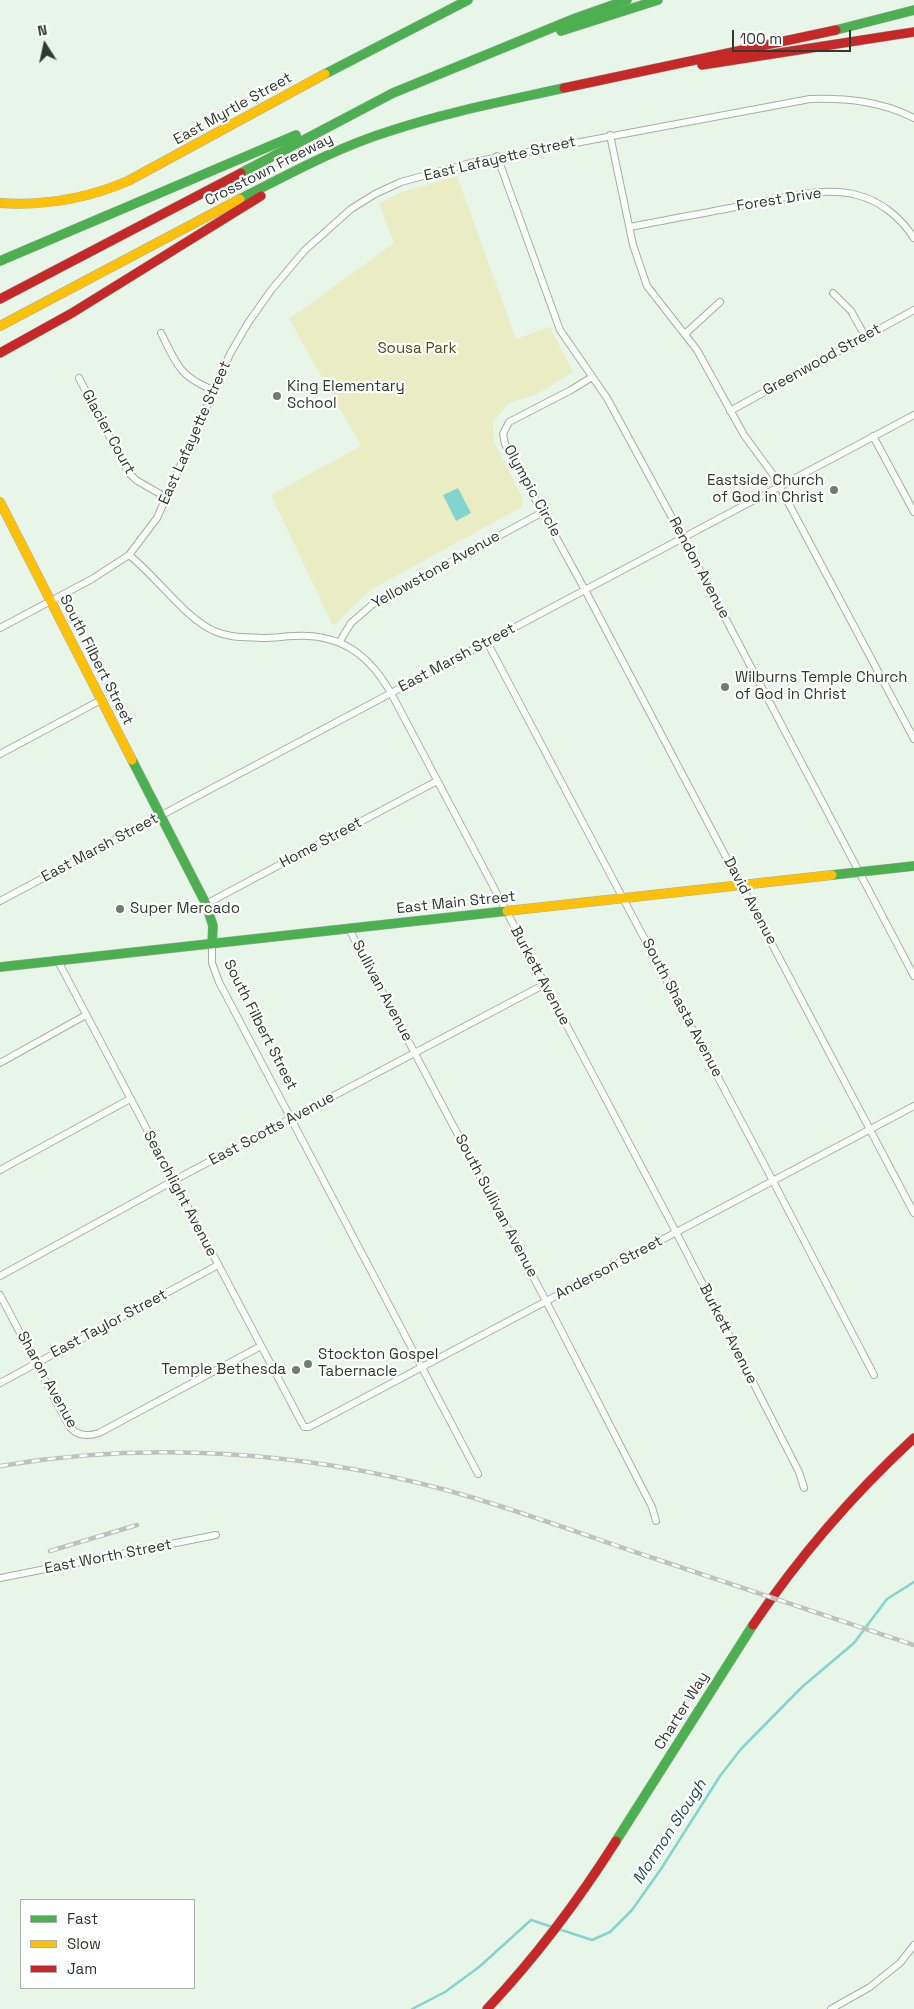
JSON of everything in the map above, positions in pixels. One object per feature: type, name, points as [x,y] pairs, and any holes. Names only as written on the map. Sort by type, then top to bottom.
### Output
[{"type":"main road","name":"East Myrtle Street","points":[[0,203],[55,204],[110,190],[128,182],[342,64],[468,0]]},
{"type":"main road","points":[[507,46],[627,0]]},
{"type":"main road","points":[[507,46],[658,0]]},
{"type":"main road","points":[[570,88],[836,30],[914,10]]},
{"type":"main road","points":[[570,88],[914,32]]},
{"type":"main road","name":"Crosstown Freeway","points":[[0,299],[374,102],[426,78],[507,46]]},
{"type":"main road","name":"Crosstown Freeway","points":[[0,326],[296,170],[359,142],[421,121],[477,107],[570,88]]},
{"type":"main road","points":[[0,261],[374,102]]},
{"type":"main road","points":[[0,353],[72,313],[326,156]]},
{"type":"main road","name":"South Filbert Street","points":[[0,502],[206,904],[213,926],[212,944]]},
{"type":"main road","name":"East Main Street","points":[[0,967],[914,866]]},
{"type":"main road","name":"Charter Way","points":[[487,2009],[530,1964],[574,1906],[617,1843],[749,1630],[783,1581],[827,1527],[870,1479],[914,1438]]},
{"type":"street","name":"East Lafayette Street","points":[[0,628],[92,580],[129,555],[157,518],[234,346],[272,289],[305,250],[338,218],[375,194],[401,182],[497,156],[810,99],[837,98],[866,101],[914,118]]},
{"type":"street","points":[[610,135],[634,245],[647,286],[686,333],[744,435],[779,486],[914,739]]},
{"type":"street","name":"Rendon Avenue","points":[[497,156],[560,330],[607,398],[914,976]]},
{"type":"street","name":"Forest Drive","points":[[630,227],[797,196],[843,192],[869,199],[888,210],[905,226],[914,238]]},
{"type":"street","points":[[833,294],[851,311],[865,336]]},
{"type":"street","points":[[686,333],[720,302]]},
{"type":"street","name":"Greenwood Street","points":[[730,410],[914,310]]},
{"type":"street","points":[[161,333],[184,374],[195,382],[213,390]]},
{"type":"street","name":"Olympic Circle","points":[[585,590],[505,444],[504,434],[506,427],[514,418],[538,408],[592,377]]},
{"type":"street","name":"Glacier Court","points":[[79,378],[128,472],[136,480],[167,498]]},
{"type":"street","name":"East Marsh Street","points":[[0,901],[914,415]]},
{"type":"street","points":[[873,436],[914,512]]},
{"type":"street","name":"Yellowstone Avenue","points":[[340,641],[350,622],[373,604],[543,512]]},
{"type":"street","name":"Burkett Avenue","points":[[129,555],[143,565],[197,620],[221,634],[243,638],[308,636],[340,641],[350,646],[370,662],[391,693],[676,1232],[799,1472],[804,1488]]},
{"type":"street","name":"David Avenue","points":[[585,590],[914,1213]]},
{"type":"street","name":"South Shasta Avenue","points":[[487,642],[774,1181],[874,1375]]},
{"type":"street","points":[[0,754],[101,700]]},
{"type":"street","name":"Home Street","points":[[206,904],[437,781]]},
{"type":"street","name":"Sullivan Avenue","points":[[349,929],[415,1053]]},
{"type":"street","name":"South Filbert Street","points":[[212,944],[212,962],[220,982],[478,1474]]},
{"type":"street","name":"Searchlight Avenue","points":[[58,961],[304,1427]]},
{"type":"street","name":"East Scotts Avenue","points":[[0,1276],[544,984]]},
{"type":"street","points":[[0,1063],[86,1016]]},
{"type":"street","name":"South Sullivan Avenue","points":[[415,1053],[546,1301],[652,1507],[656,1521]]},
{"type":"street","points":[[0,1170],[130,1099]]},
{"type":"street","name":"Anderson Street","points":[[304,1427],[309,1427],[914,1106]]},
{"type":"street","name":"East Taylor Street","points":[[0,1383],[218,1265]]},
{"type":"street","name":"Sharon Avenue","points":[[0,1295],[72,1430],[82,1435],[99,1433],[261,1346]]},
{"type":"street","name":"East Worth Street","points":[[0,1578],[216,1535]]},
{"type":"street","points":[[831,2009],[857,1996],[900,1963],[914,1945]]},
{"type":"green space","name":"Sousa Park","points":[[457,176],[516,339],[550,327],[573,372],[537,394],[509,403],[493,422],[494,442],[523,499],[522,507],[372,589],[333,626],[271,495],[361,446],[289,319],[394,243],[379,204],[399,193]]},
{"type":"water","points":[[458,488],[471,513],[456,521],[443,495]]},
{"type":"waterway","name":"Mormon Slough","points":[[412,2009],[445,1992],[479,1967],[531,1920],[592,1940],[610,1932],[632,1910],[661,1869],[720,1776],[741,1749],[802,1687],[854,1643],[887,1599],[914,1582]]},
{"type":"railway","points":[[0,1466],[56,1458],[168,1452],[224,1454],[336,1466],[446,1490],[498,1505],[914,1645]]},
{"type":"railway","points":[[50,1551],[137,1525]]},
{"type":"traffic: fast","points":[[325,74],[468,0]]},
{"type":"traffic: fast","points":[[241,173],[393,93],[576,18],[627,0]]},
{"type":"traffic: fast","points":[[561,31],[658,0]]},
{"type":"traffic: fast","points":[[836,30],[914,10]]},
{"type":"traffic: fast","points":[[240,199],[314,162],[371,137],[455,112],[564,88]]},
{"type":"traffic: fast","points":[[0,261],[296,135]]},
{"type":"traffic: fast","points":[[132,760],[206,904],[213,926],[212,944]]},
{"type":"traffic: fast","points":[[832,875],[914,866]]},
{"type":"traffic: fast","points":[[0,967],[507,911]]},
{"type":"traffic: fast","points":[[616,1841],[753,1625]]},
{"type":"traffic: slow","points":[[0,203],[17,204],[65,200],[81,197],[128,181],[325,74]]},
{"type":"traffic: slow","points":[[0,326],[240,199]]},
{"type":"traffic: slow","points":[[0,502],[132,760]]},
{"type":"traffic: slow","points":[[507,911],[832,875]]},
{"type":"traffic: jam","points":[[564,88],[836,30]]},
{"type":"traffic: jam","points":[[702,65],[914,32]]},
{"type":"traffic: jam","points":[[0,299],[241,173]]},
{"type":"traffic: jam","points":[[0,353],[72,313],[261,196]]},
{"type":"traffic: jam","points":[[753,1625],[808,1550],[848,1504],[914,1438]]},
{"type":"traffic: jam","points":[[487,2009],[556,1928],[616,1841]]},
{"type":"place","name":"King Elementary School","points":[[277,396]]},
{"type":"place","name":"Eastside Church of God in Christ","points":[[834,490]]},
{"type":"place","name":"Wilburns Temple Church of God in Christ","points":[[725,687]]},
{"type":"place","name":"Super Mercado","points":[[120,909]]},
{"type":"place","name":"Stockton Gospel Tabernacle","points":[[308,1364]]},
{"type":"place","name":"Temple Bethesda","points":[[296,1370]]}]
